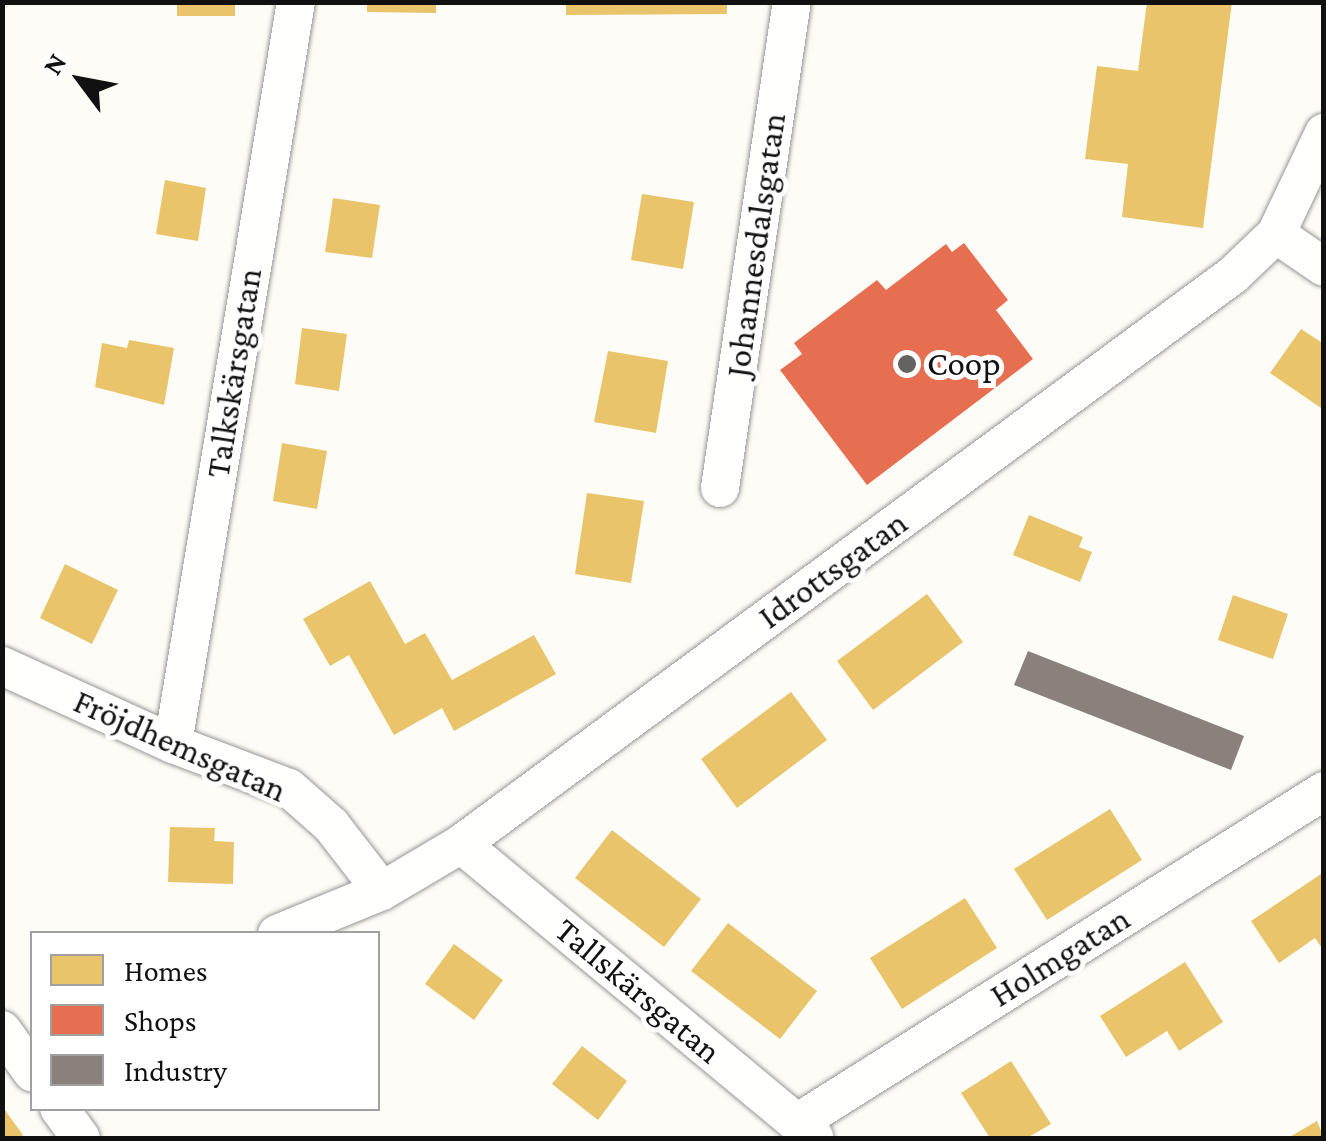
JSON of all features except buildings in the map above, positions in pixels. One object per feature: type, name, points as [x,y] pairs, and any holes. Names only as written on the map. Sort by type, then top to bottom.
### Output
[{"type":"street","name":"Talkskärsgatan","points":[[172,744],[296,2]]},
{"type":"street","name":"Johannesdalsgatan","points":[[720,488],[792,2]]},
{"type":"street","name":"Idrottsgatan","points":[[284,931],[382,891],[460,844],[1233,276],[1276,234],[1324,133]]},
{"type":"street","points":[[1276,234],[1324,267]]},
{"type":"street","name":"Fröjdhemsgatan","points":[[2,666],[172,744],[289,788],[332,826],[382,891]]},
{"type":"street","name":"Holmgatan","points":[[806,1131],[1324,791]]},
{"type":"street","name":"Tallskärsgatan","points":[[460,844],[806,1131]]},
{"type":"street","points":[[10,1030],[30,1068]]},
{"type":"street","points":[[61,1111],[81,1138]]},
{"type":"place","name":"Coop","points":[[907,364]]}]
